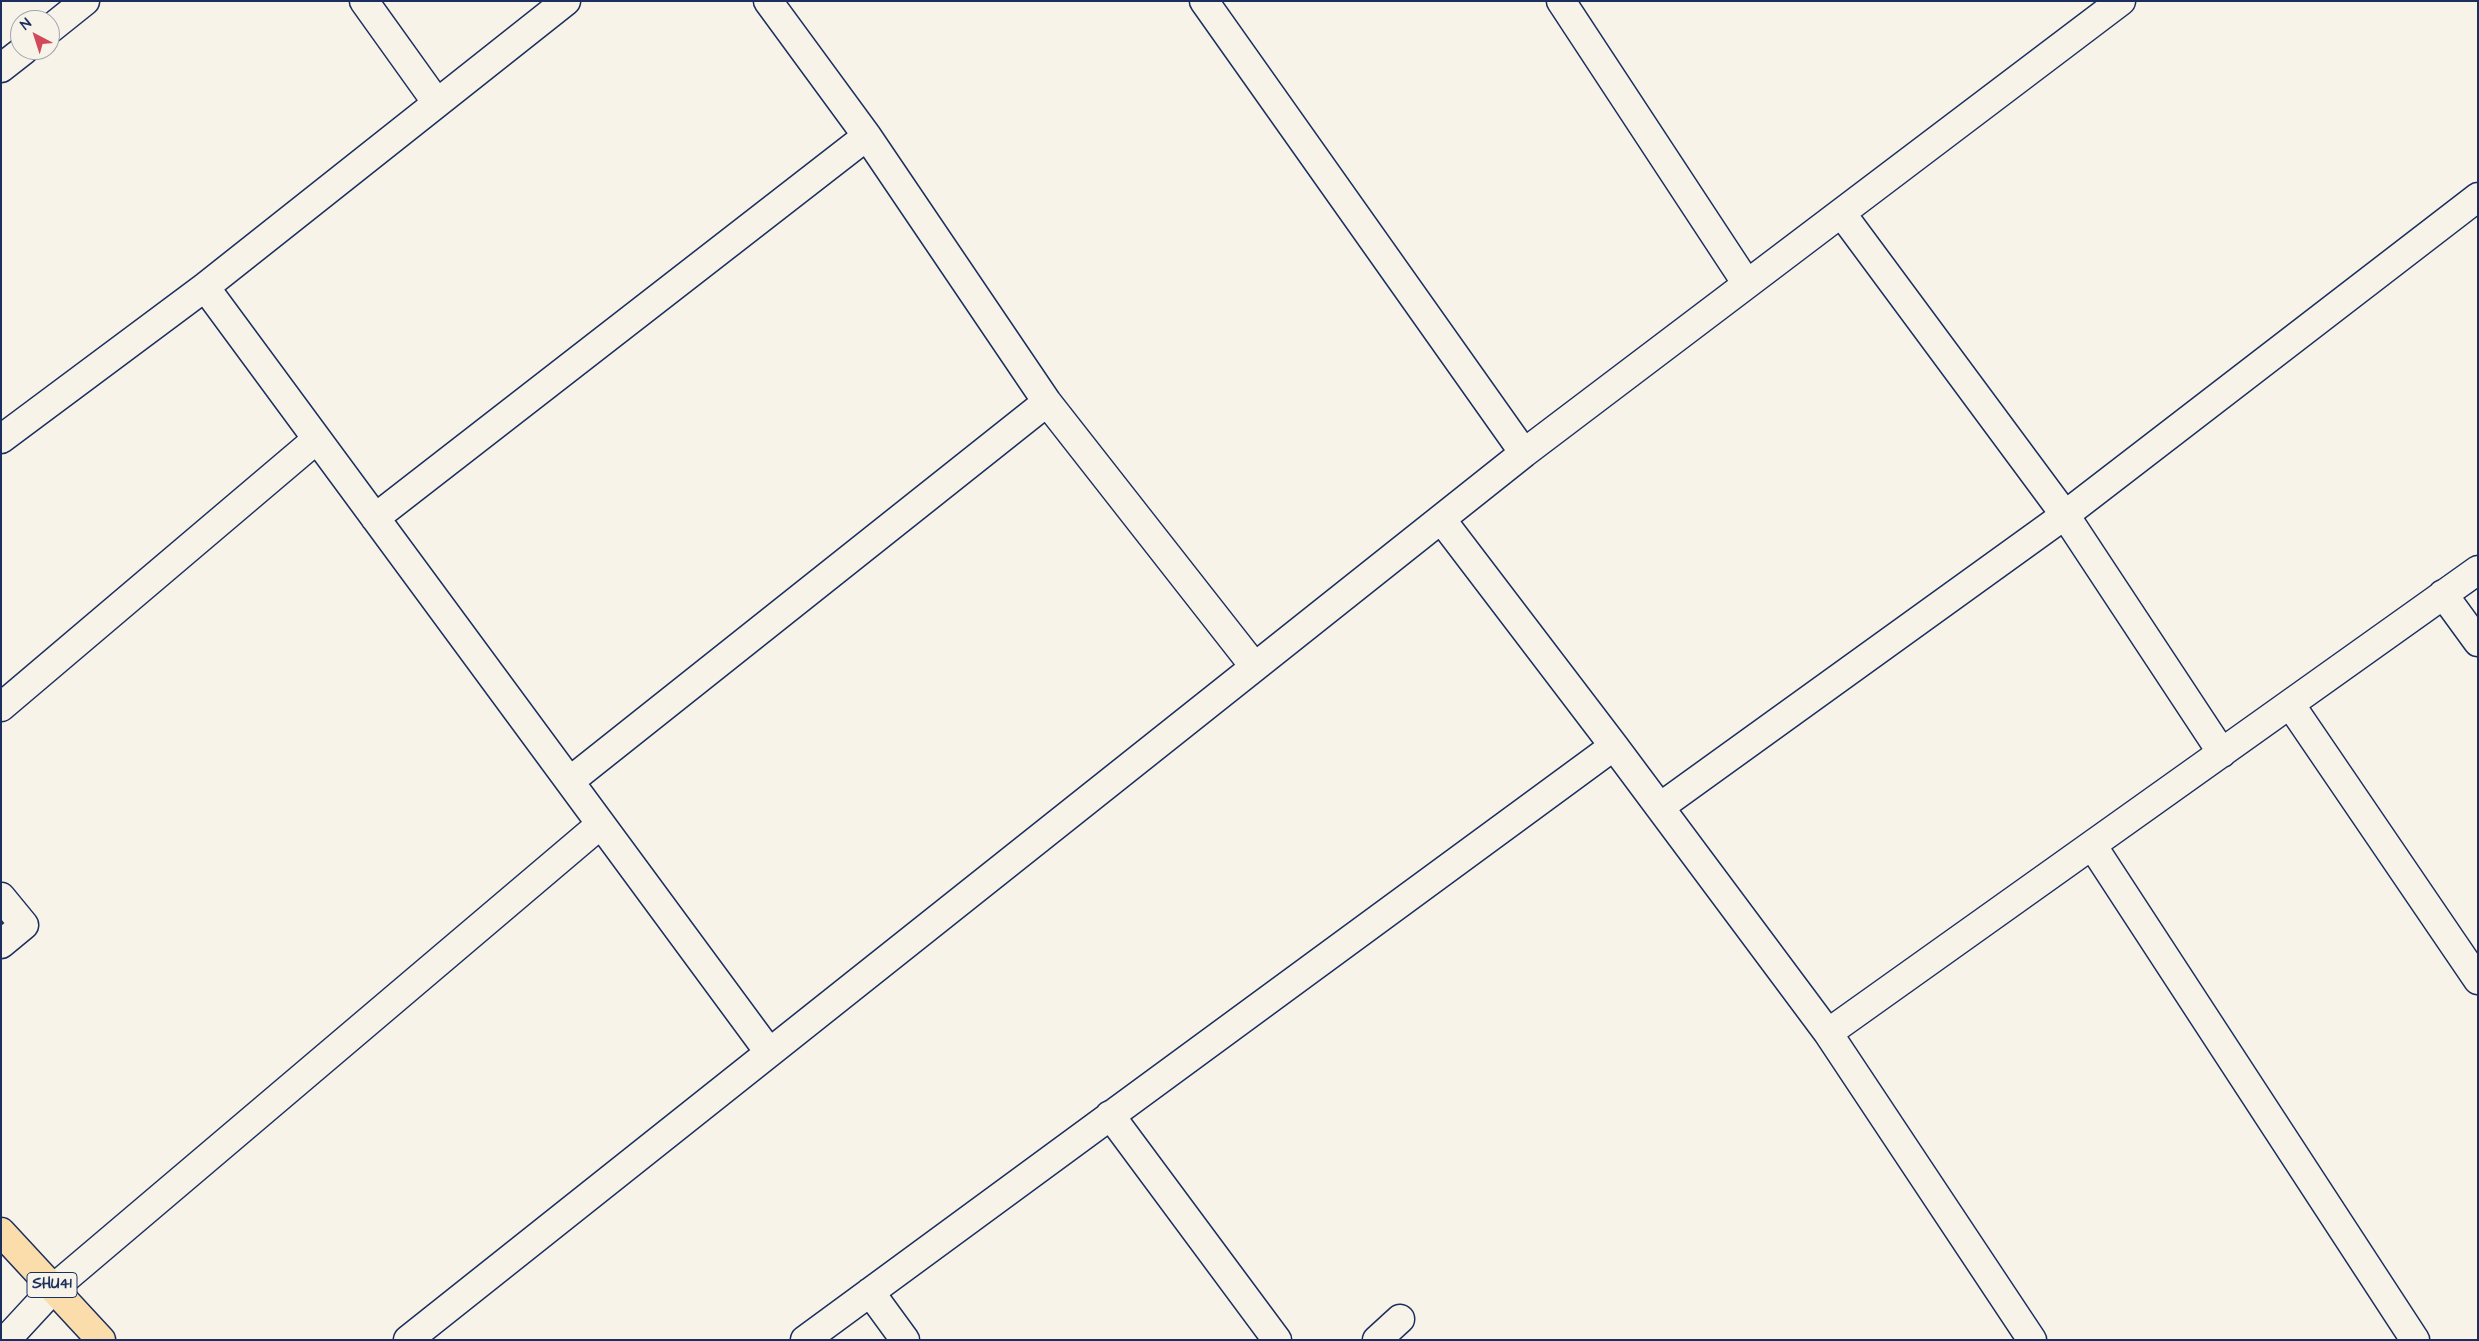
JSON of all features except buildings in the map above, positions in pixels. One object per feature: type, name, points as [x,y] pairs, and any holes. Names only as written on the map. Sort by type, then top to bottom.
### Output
[{"type":"main road","name":"SHU41","points":[[1,1232],[101,1340]]},
{"type":"street","points":[[60,21],[85,1]]},
{"type":"street","points":[[364,1],[437,103]]},
{"type":"street","points":[[1,439],[205,287],[566,1]]},
{"type":"street","points":[[768,1],[867,136],[1047,402],[1254,666]]},
{"type":"street","points":[[1204,1],[1524,453]]},
{"type":"street","points":[[1561,1],[1746,284]]},
{"type":"street","points":[[408,1340],[1524,453],[2121,1]]},
{"type":"street","points":[[1,68],[11,60]]},
{"type":"street","points":[[375,518],[867,136]]},
{"type":"street","points":[[1660,807],[2065,515],[2478,197]]},
{"type":"street","points":[[1842,214],[2065,515],[2222,753]]},
{"type":"street","points":[[205,287],[769,1052]]},
{"type":"street","points":[[570,781],[1047,402]]},
{"type":"street","points":[[1,707],[317,439]]},
{"type":"street","points":[[1441,519],[1660,807],[1828,1033],[2032,1340]]},
{"type":"street","points":[[1828,1033],[2478,570]]},
{"type":"street","points":[[2443,594],[2478,642]]},
{"type":"street","points":[[2290,704],[2478,980]]},
{"type":"street","points":[[804,1340],[1614,746]]},
{"type":"street","points":[[6,1340],[54,1288],[601,824]]},
{"type":"street","points":[[2092,845],[2415,1340]]},
{"type":"street","points":[[1,897],[24,924],[1,944]]},
{"type":"street","points":[[1110,1115],[1278,1340]]},
{"type":"street","points":[[870,1292],[905,1340]]},
{"type":"street","points":[[1377,1340],[1400,1319]]}]
